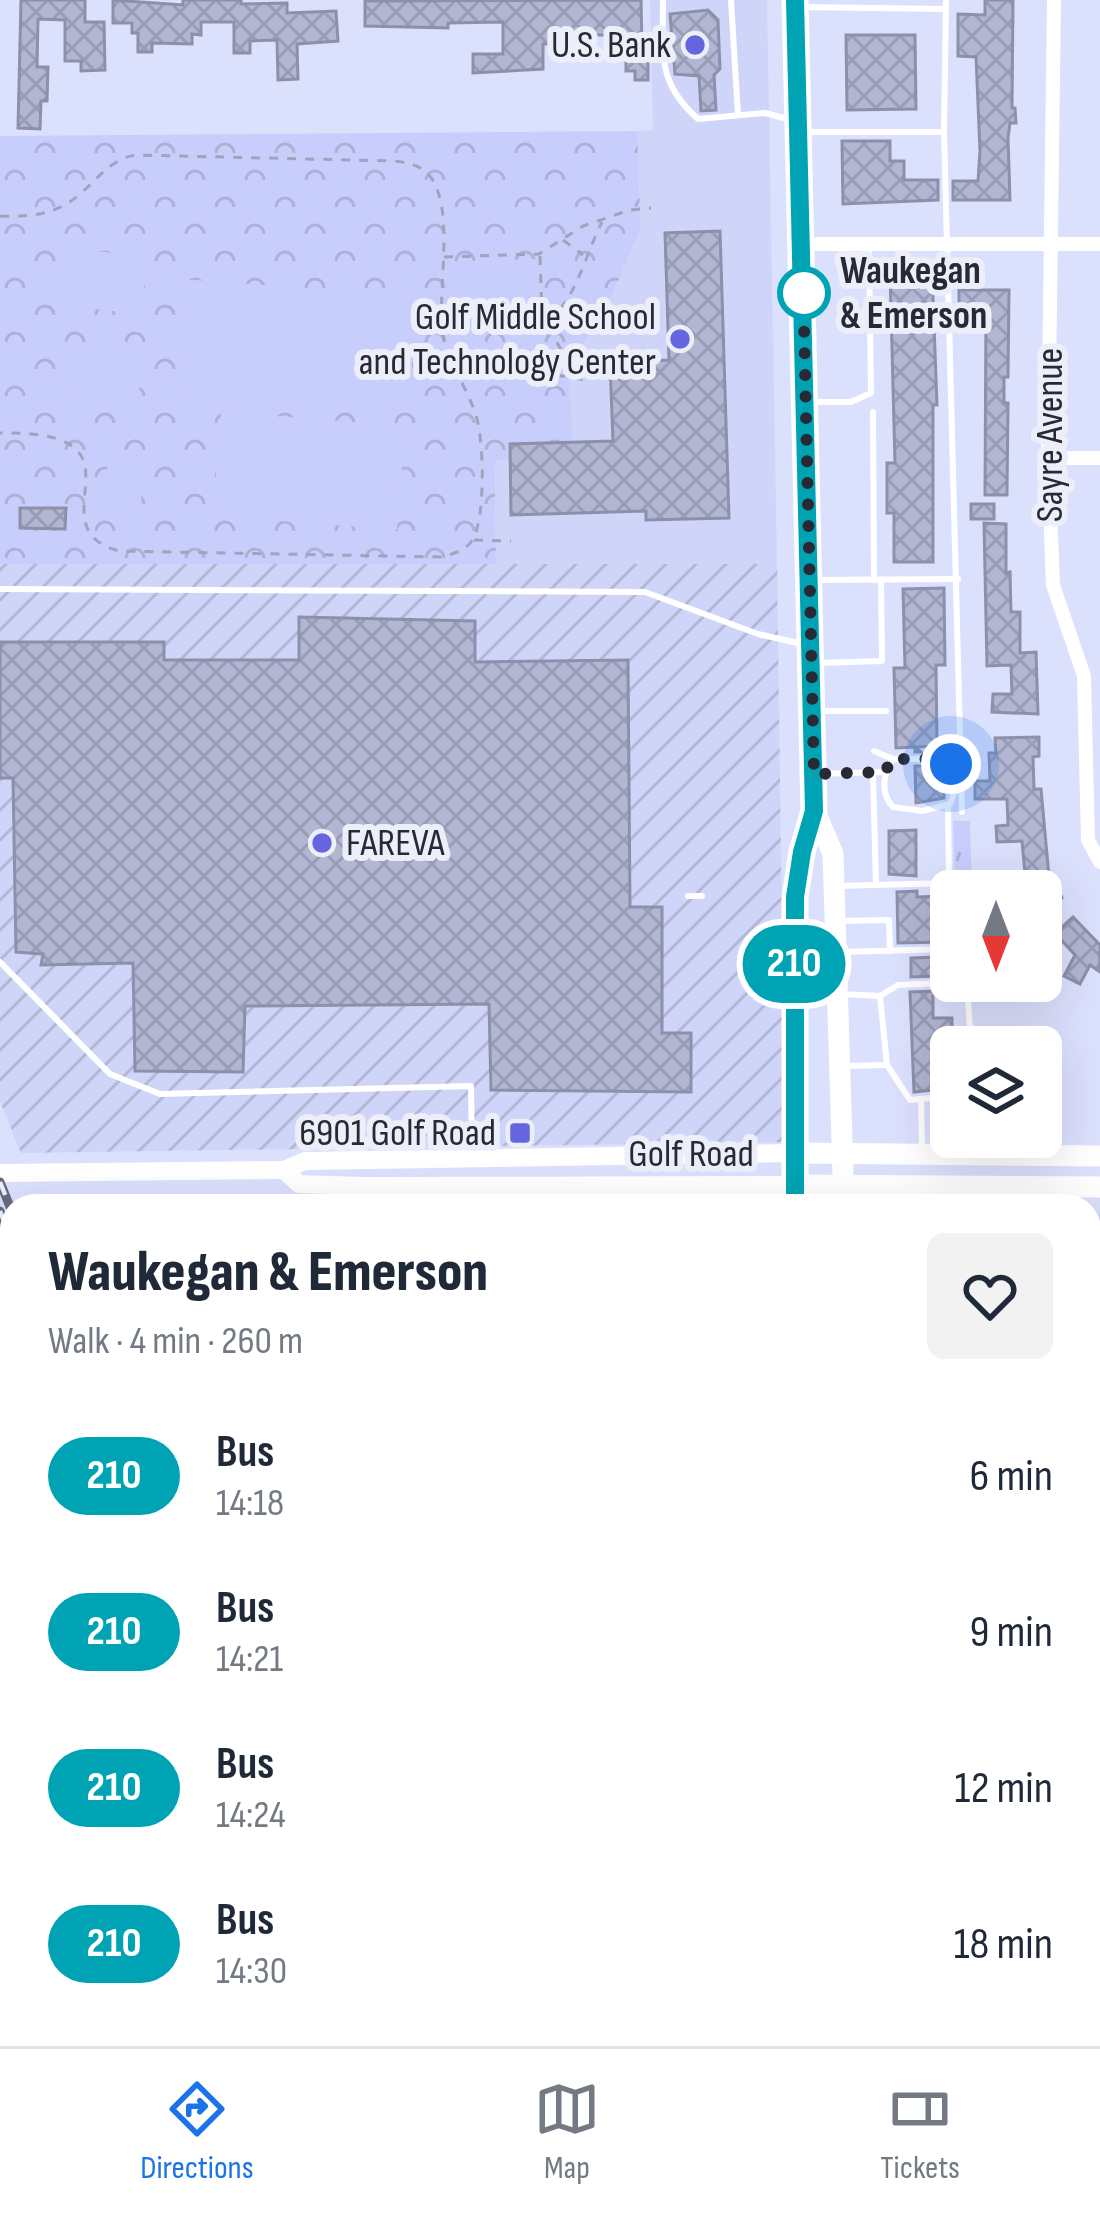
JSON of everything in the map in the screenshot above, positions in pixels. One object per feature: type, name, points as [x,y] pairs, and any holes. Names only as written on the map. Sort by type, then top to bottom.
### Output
[{"type":"main road","points":[[795,4],[814,774],[814,811],[795,897],[795,1194]]},
{"type":"main road","points":[[814,811],[833,854],[843,1194]]},
{"type":"main road","name":"Golf Road","points":[[0,1173],[284,1170],[305,1160],[472,1156],[930,1153]]},
{"type":"main road","name":"Golf Road","points":[[1062,1156],[1100,1156]]},
{"type":"main road","name":"Golf Road","points":[[284,1170],[299,1184],[709,1194]]},
{"type":"main road","name":"Golf Road","points":[[900,1194],[1100,1187]]},
{"type":"street","name":"Sayre Avenue","points":[[1054,0],[1048,458],[1053,585],[1092,676],[1088,840],[1100,862]]},
{"type":"street","points":[[802,244],[1100,244]]},
{"type":"street","points":[[1048,458],[1100,458]]},
{"type":"lane","points":[[663,0],[663,71],[677,101],[698,119],[765,113],[799,127],[944,133]]},
{"type":"lane","points":[[731,0],[738,115]]},
{"type":"lane","points":[[795,4],[945,4],[944,133],[962,812]]},
{"type":"lane","points":[[806,402],[851,402],[871,393],[869,244]]},
{"type":"lane","points":[[0,589],[645,592],[811,654],[882,662],[873,412]]},
{"type":"lane","points":[[809,580],[958,579]]},
{"type":"lane","points":[[812,711],[886,711]]},
{"type":"lane","points":[[874,752],[892,759],[942,759],[951,764],[949,870]]},
{"type":"lane","points":[[892,759],[885,772],[886,800],[892,807],[922,811],[947,805]]},
{"type":"lane","points":[[873,772],[876,885]]},
{"type":"lane","points":[[814,774],[885,772]]},
{"type":"lane","points":[[834,886],[930,884]]},
{"type":"lane","points":[[688,896],[702,896]]},
{"type":"lane","points":[[835,921],[890,920],[890,951]]},
{"type":"lane","points":[[835,952],[930,950]]},
{"type":"lane","points":[[0,962],[110,1074],[160,1094],[471,1086],[472,1156]]},
{"type":"lane","points":[[836,994],[880,996],[898,985],[967,982],[970,1026]]},
{"type":"lane","points":[[880,996],[887,1065],[910,1100],[930,1098]]},
{"type":"lane","points":[[838,1066],[887,1065]]},
{"type":"lane","points":[[921,1099],[922,1154]]},
{"type":"path","points":[[0,216],[38,215],[62,207],[114,160],[135,155],[394,160],[422,168],[437,189],[447,352],[480,432],[479,496],[472,540],[456,554],[442,557],[119,551],[98,542],[86,527],[84,454],[78,448],[44,434],[0,433]]},
{"type":"path","points":[[442,257],[539,254],[583,226],[651,208]]},
{"type":"path","points":[[546,322],[569,299],[604,219]]},
{"type":"path","points":[[563,240],[584,257]]},
{"type":"path","points":[[539,254],[546,322],[562,358],[558,376],[590,381]]},
{"type":"path","points":[[472,540],[511,541]]},
{"type":"shaded area","name":"Golf Middle School and Technology Center","points":[[650,0],[767,0],[777,564],[496,564],[495,461],[510,460],[510,444],[572,442],[568,368],[606,309],[641,228],[637,131],[653,130]]},
{"type":"shaded area","points":[[0,564],[777,564],[785,1142],[21,1153],[0,1101]]},
{"type":"green space","points":[[637,131],[641,228],[606,309],[568,368],[573,442],[511,444],[510,460],[495,461],[496,564],[0,564],[0,136]]},
{"type":"green space","points":[[67,248],[150,257],[139,314],[59,305]]},
{"type":"green space","points":[[537,259],[539,304],[459,307],[457,262]]},
{"type":"green space","points":[[180,279],[412,296],[412,412],[178,396]]},
{"type":"green space","points":[[61,341],[143,349],[138,406],[56,399]]},
{"type":"green space","points":[[221,412],[405,426],[397,530],[213,516]]},
{"type":"green space","points":[[108,453],[142,454],[141,512],[106,511]]},
{"type":"green space","points":[[953,821],[970,821],[971,870],[954,870]]},
{"type":"building","points":[[21,0],[85,0],[85,22],[104,22],[105,70],[81,71],[81,61],[65,61],[65,20],[38,19],[37,67],[48,67],[40,129],[18,128]]},
{"type":"building","points":[[113,0],[183,5],[183,0],[241,0],[241,4],[287,3],[287,13],[336,11],[338,41],[297,44],[298,79],[278,80],[277,40],[250,41],[250,53],[234,53],[234,22],[201,22],[201,35],[192,34],[192,44],[152,43],[152,52],[138,52],[138,33],[132,33],[132,23],[113,23]]},
{"type":"building","points":[[641,0],[642,47],[655,47],[656,58],[648,51],[648,80],[635,80],[635,71],[626,71],[626,35],[587,35],[587,44],[543,44],[543,69],[473,73],[473,54],[503,54],[503,22],[448,23],[448,28],[365,26],[365,1]]},
{"type":"building","points":[[985,0],[1013,0],[1012,108],[1016,123],[1010,123],[1008,138],[1010,200],[953,200],[953,181],[978,181],[980,151],[976,57],[958,56],[958,14],[985,15]]},
{"type":"building","name":"U.S. Bank","points":[[708,10],[718,20],[720,69],[714,75],[716,110],[701,111],[699,76],[675,74],[670,14]]},
{"type":"building","points":[[846,35],[915,35],[916,109],[847,110]]},
{"type":"building","points":[[842,141],[890,141],[890,161],[904,161],[904,180],[938,180],[938,200],[843,204]]},
{"type":"building","points":[[720,231],[729,518],[646,520],[646,511],[511,515],[510,444],[613,441],[610,363],[669,360],[665,233]]},
{"type":"building","points":[[932,271],[937,405],[933,405],[933,562],[894,562],[894,513],[887,513],[887,463],[895,463],[890,272]]},
{"type":"building","points":[[959,290],[1009,290],[1008,377],[1004,377],[1007,495],[985,495],[986,306],[959,307]]},
{"type":"building","points":[[971,504],[994,504],[994,519],[971,519]]},
{"type":"building","points":[[20,508],[66,508],[65,529],[20,528]]},
{"type":"building","points":[[984,523],[1006,524],[1011,612],[1020,612],[1020,653],[1036,652],[1038,714],[992,712],[993,694],[1012,694],[1011,665],[987,666]]},
{"type":"building","points":[[944,588],[945,665],[936,665],[937,746],[916,747],[921,752],[915,752],[915,747],[896,748],[894,668],[905,668],[903,589]]},
{"type":"building","name":"FAREVA","points":[[299,617],[475,621],[475,662],[628,660],[630,907],[662,907],[662,1033],[691,1033],[691,1092],[491,1090],[489,1004],[245,1006],[243,1072],[135,1071],[133,963],[41,965],[43,954],[16,952],[13,778],[0,778],[0,642],[164,642],[164,660],[299,660]]},
{"type":"building","points":[[1039,737],[1039,756],[1033,757],[1034,789],[1041,789],[1048,870],[1025,870],[1022,841],[997,842],[996,826],[1008,825],[1007,799],[975,799],[975,781],[990,781],[989,753],[996,753],[995,738]]},
{"type":"building","points":[[915,766],[938,766],[944,771],[944,798],[916,803]]},
{"type":"building","points":[[916,830],[916,876],[889,874],[889,831]]},
{"type":"building","points":[[917,891],[917,897],[930,896],[930,942],[898,943],[897,892]]},
{"type":"building","points":[[1073,917],[1100,945],[1100,972],[1090,965],[1080,984],[1064,976],[1075,955],[1062,941],[1062,927]]},
{"type":"building","points":[[930,957],[930,976],[911,977],[911,958]]},
{"type":"building","points":[[930,991],[933,1018],[952,1018],[952,1026],[930,1026],[930,1090],[914,1092],[910,992]]},
{"type":"railway","points":[[0,1182],[5,1194]]},
{"type":"bus line","name":"210","points":[[795,0],[814,811],[795,897],[795,1194]]},
{"type":"place","name":"U.S. Bank","points":[[695,45]]},
{"type":"place","name":"Waukegan & Emerson","points":[[804,293]]},
{"type":"place","name":"Golf Middle School and Technology Center","points":[[680,339]]},
{"type":"place","name":"FAREVA","points":[[322,843]]},
{"type":"place","name":"6901 Golf Road","points":[[520,1133]]},
{"type":"route","points":[[804,293],[803,280],[814,774],[885,772],[892,759],[942,759],[951,764]]}]
